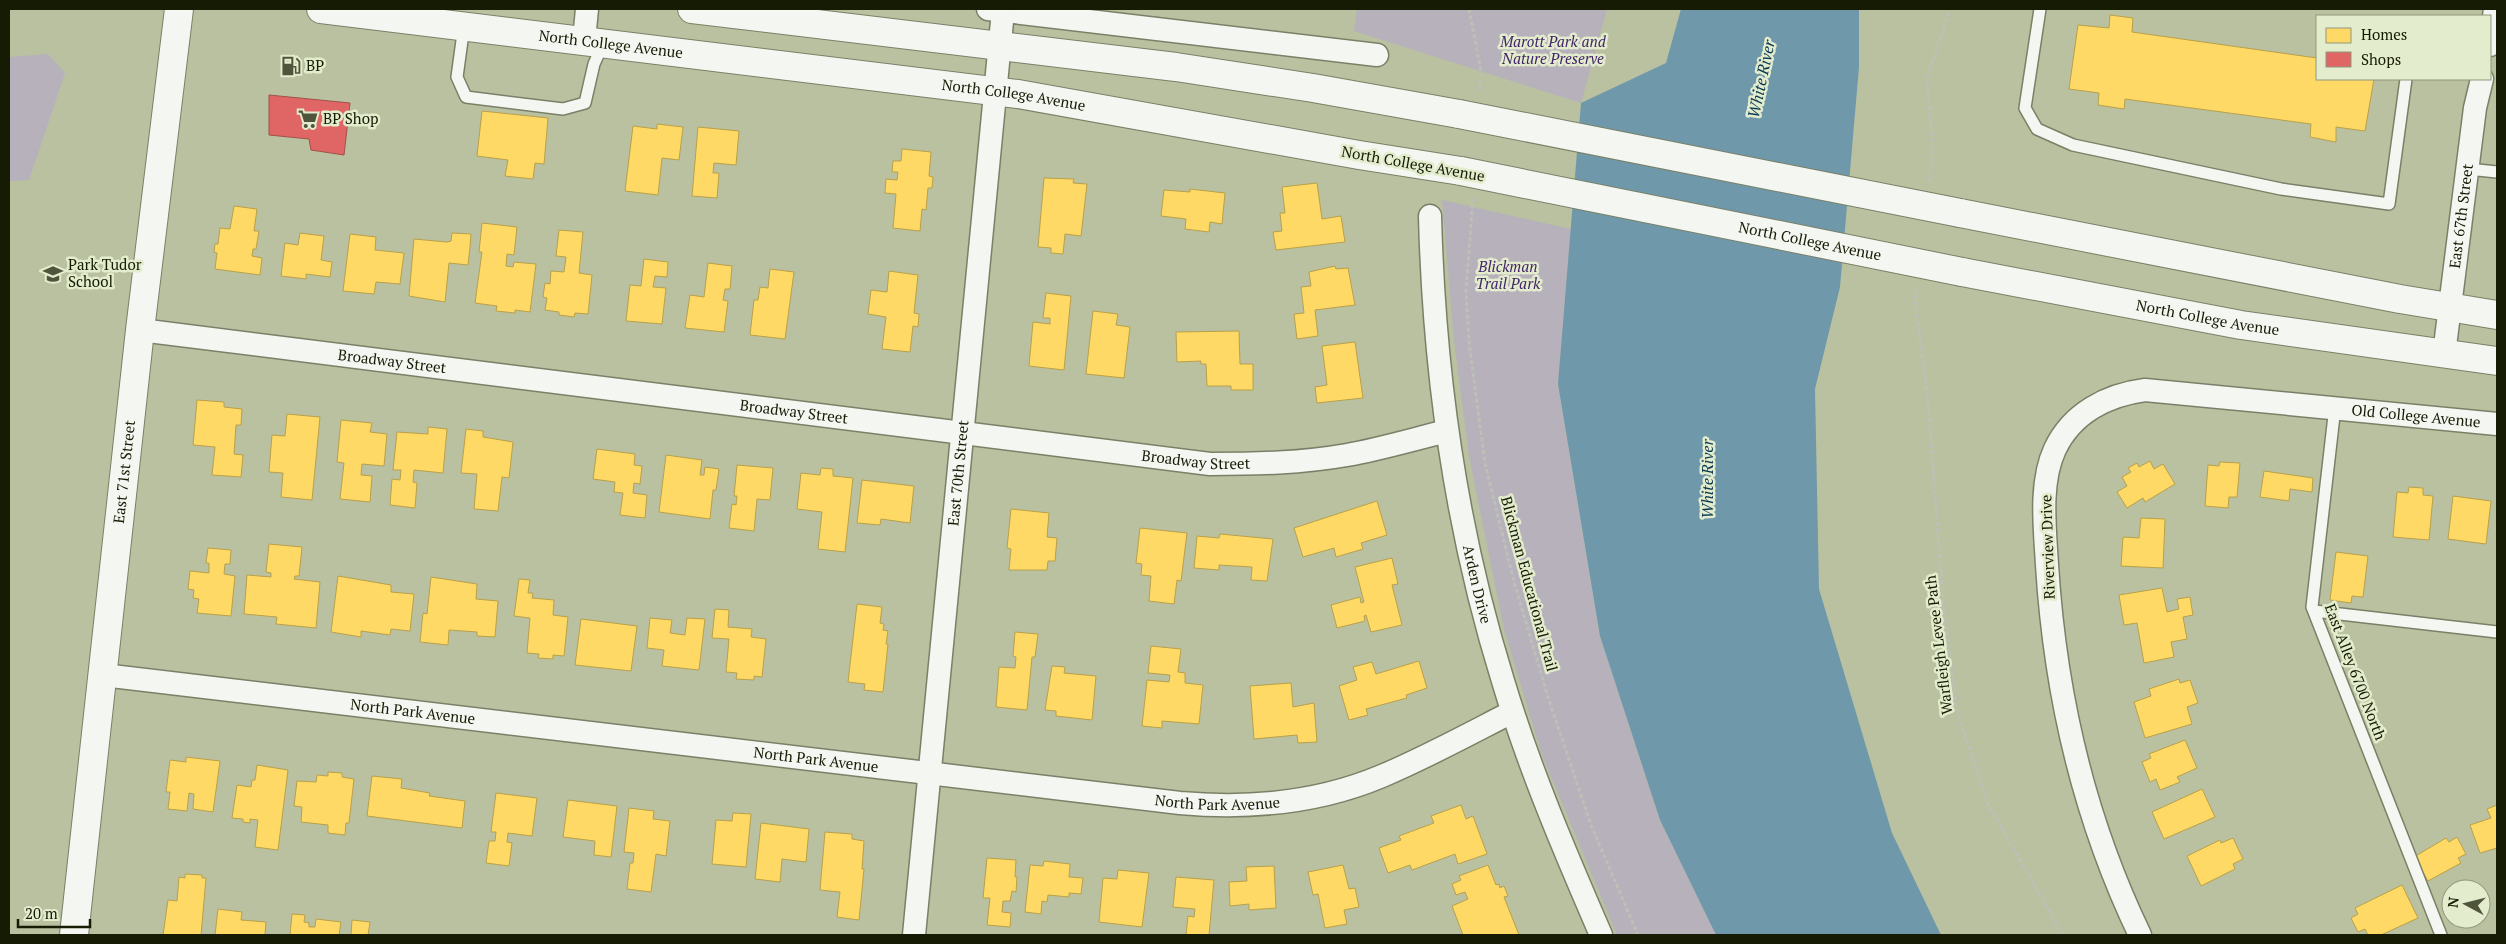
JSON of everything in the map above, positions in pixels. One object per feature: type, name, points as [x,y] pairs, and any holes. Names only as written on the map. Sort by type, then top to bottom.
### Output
[{"type":"main road","name":"East 71st Street","points":[[74,935],[140,330],[179,9]]},
{"type":"main road","name":"North College Avenue","points":[[321,9],[994,90],[1461,171],[1962,272],[2241,325],[2497,361]]},
{"type":"main road","points":[[692,9],[998,45],[1252,78],[1459,114],[1960,213],[2451,308],[2497,315]]},
{"type":"street","points":[[587,9],[594,41]]},
{"type":"street","points":[[2491,38],[2495,9]]},
{"type":"street","points":[[995,10],[1377,55]]},
{"type":"street","name":"East 70th Street","points":[[914,935],[998,45],[995,10]]},
{"type":"street","name":"East 67th Street","points":[[2444,354],[2475,108],[2482,80]]},
{"type":"street","name":"Arden Drive","points":[[1430,216],[1435,329],[1447,431],[1479,594],[1512,712],[1540,792],[1601,935]]},
{"type":"street","name":"Broadway Street","points":[[140,330],[1210,464],[1302,461],[1341,456],[1447,431]]},
{"type":"street","name":"Riverview Drive","points":[[2140,935],[2101,844],[2070,736],[2061,694],[2049,602],[2045,539],[2049,463],[2055,448],[2069,427],[2081,415],[2111,397],[2128,392],[2163,391],[2335,407]]},
{"type":"street","name":"Old College Avenue","points":[[2335,407],[2497,424]]},
{"type":"street","name":"North Park Avenue","points":[[103,674],[1180,803],[1225,806],[1270,804],[1337,791],[1381,777],[1512,712]]},
{"type":"lane","points":[[2040,9],[2025,108],[2037,129],[2073,145],[2281,189],[2389,204],[2406,80]]},
{"type":"lane","points":[[464,25],[457,77],[466,97],[563,109],[585,102],[594,64],[594,41]]},
{"type":"lane","points":[[2468,169],[2497,172]]},
{"type":"lane","name":"East Alley 6700 North","points":[[2335,407],[2312,607],[2441,935]]},
{"type":"lane","points":[[2314,612],[2497,632]]},
{"type":"path","name":"Blickman Educational Trail","points":[[1471,224],[1466,291],[1469,342],[1485,463],[1514,582],[1548,697],[1591,825],[1638,935]]},
{"type":"path","name":"Warfleigh Levee Path","points":[[1940,536],[1943,601],[1956,711],[1988,804],[2063,935]]},
{"type":"green space","name":"Marott Park and Nature Preserve","points":[[1357,9],[1607,9],[1581,103],[1354,31]]},
{"type":"green space","points":[[48,54],[65,73],[29,180],[9,181],[9,57]]},
{"type":"green space","name":"Blickman Trail Park","points":[[1442,200],[1571,229],[1558,384],[1600,636],[1660,820],[1716,935],[1617,935],[1542,755],[1504,629],[1469,456],[1454,341]]},
{"type":"water","name":"White River","points":[[1681,9],[1859,9],[1859,67],[1840,287],[1815,389],[1819,589],[1892,833],[1941,935],[1716,935],[1660,820],[1600,636],[1558,384],[1581,103],[1666,63]]},
{"type":"building: Homes","points":[[2110,15],[2133,18],[2132,32],[2316,58],[2316,80],[2374,80],[2365,131],[2336,127],[2336,142],[2310,137],[2311,124],[2125,99],[2124,109],[2098,105],[2099,93],[2069,89],[2078,25],[2109,28]]},
{"type":"building: Homes","points":[[482,111],[548,118],[544,164],[535,163],[533,179],[505,176],[508,160],[477,156]]},
{"type":"building: Homes","points":[[657,124],[683,127],[679,160],[662,158],[658,195],[625,191],[633,126],[657,129]]},
{"type":"building: Homes","points":[[698,127],[739,131],[736,165],[714,163],[713,173],[719,173],[717,198],[692,196]]},
{"type":"building: Homes","points":[[902,149],[931,152],[929,176],[933,177],[932,188],[928,188],[926,210],[922,209],[920,231],[893,228],[896,194],[885,193],[886,179],[897,180],[898,172],[892,172],[893,161],[901,161]]},
{"type":"building: Homes","points":[[1044,178],[1074,179],[1073,183],[1087,184],[1081,236],[1065,234],[1063,254],[1051,253],[1051,248],[1038,247]]},
{"type":"building: Homes","points":[[1317,183],[1322,219],[1341,216],[1345,242],[1276,250],[1273,232],[1282,231],[1280,213],[1285,213],[1282,187]]},
{"type":"building: Homes","points":[[1190,189],[1225,193],[1222,224],[1210,222],[1209,232],[1185,229],[1186,219],[1161,216],[1164,190],[1190,192]]},
{"type":"building: Homes","points":[[234,206],[257,209],[254,231],[259,231],[256,249],[253,249],[252,256],[262,258],[260,275],[215,269],[217,253],[214,252],[215,244],[218,244],[220,228],[230,229]]},
{"type":"building: Homes","points":[[482,223],[517,227],[514,255],[507,254],[506,266],[513,267],[514,262],[536,264],[530,312],[515,310],[515,313],[496,311],[497,306],[475,303],[482,252],[479,252]]},
{"type":"building: Homes","points":[[559,230],[583,232],[579,273],[592,275],[588,314],[575,313],[574,317],[559,315],[559,312],[545,310],[547,298],[543,297],[545,283],[550,284],[551,271],[564,272],[566,257],[556,256]]},
{"type":"building: Homes","points":[[300,233],[324,236],[321,260],[332,262],[330,277],[306,274],[306,279],[281,276],[285,243],[298,245]]},
{"type":"building: Homes","points":[[452,233],[471,234],[470,247],[468,265],[449,263],[445,302],[409,296],[414,239],[447,242],[451,241]]},
{"type":"building: Homes","points":[[350,234],[376,237],[375,250],[404,253],[400,284],[376,282],[374,294],[343,291]]},
{"type":"building: Homes","points":[[644,259],[668,262],[667,277],[655,276],[653,287],[666,288],[662,324],[626,321],[630,285],[641,286]]},
{"type":"building: Homes","points":[[708,263],[732,266],[730,289],[725,289],[723,300],[728,301],[724,332],[685,328],[690,295],[704,297]]},
{"type":"building: Homes","points":[[1335,266],[1336,269],[1348,268],[1355,305],[1315,310],[1318,336],[1297,339],[1294,314],[1304,313],[1301,287],[1311,286],[1309,272]]},
{"type":"building: Homes","points":[[770,269],[794,272],[785,339],[750,335],[754,300],[758,300],[760,287],[768,288]]},
{"type":"building: Homes","points":[[889,271],[918,275],[914,313],[919,314],[918,327],[913,326],[910,352],[882,349],[886,317],[868,314],[871,290],[887,292]]},
{"type":"building: Homes","points":[[1046,293],[1071,296],[1064,370],[1029,366],[1033,322],[1050,324],[1050,318],[1043,318]]},
{"type":"building: Homes","points":[[1093,311],[1118,314],[1116,325],[1130,327],[1124,378],[1086,374]]},
{"type":"building: Homes","points":[[1239,331],[1240,364],[1253,364],[1253,390],[1231,390],[1231,386],[1207,386],[1206,364],[1201,364],[1201,361],[1177,362],[1176,332]]},
{"type":"building: Homes","points":[[1355,342],[1363,398],[1317,403],[1315,387],[1327,385],[1322,346]]},
{"type":"building: Homes","points":[[197,400],[224,402],[224,407],[242,409],[241,425],[236,425],[234,454],[243,455],[241,477],[212,475],[215,447],[193,445]]},
{"type":"building: Homes","points":[[287,414],[320,417],[312,500],[281,497],[283,473],[269,472],[272,435],[285,436]]},
{"type":"building: Homes","points":[[341,420],[372,423],[370,432],[387,434],[384,466],[362,464],[361,475],[372,476],[370,502],[340,499],[344,463],[337,462]]},
{"type":"building: Homes","points":[[428,427],[447,429],[443,473],[414,470],[413,482],[417,483],[415,508],[390,505],[392,479],[400,480],[401,470],[393,470],[397,432],[428,434]]},
{"type":"building: Homes","points":[[466,429],[483,431],[483,437],[513,442],[509,478],[502,477],[498,511],[474,509],[477,474],[461,473]]},
{"type":"building: Homes","points":[[597,449],[635,454],[634,465],[642,466],[640,484],[634,483],[633,493],[647,495],[645,518],[620,515],[623,493],[614,492],[615,482],[593,479]]},
{"type":"building: Homes","points":[[666,455],[702,460],[700,475],[704,475],[705,467],[719,469],[716,490],[713,490],[710,519],[659,512]]},
{"type":"building: Homes","points":[[2150,461],[2154,469],[2163,464],[2175,484],[2145,502],[2143,498],[2127,508],[2117,492],[2127,486],[2122,477],[2131,472],[2128,468],[2137,463],[2139,467]]},
{"type":"building: Homes","points":[[2220,462],[2240,463],[2237,497],[2229,497],[2228,508],[2205,506],[2208,465],[2219,466]]},
{"type":"building: Homes","points":[[737,465],[773,468],[770,500],[757,499],[754,531],[729,528],[732,504],[736,505],[737,496],[734,496]]},
{"type":"building: Homes","points":[[821,468],[833,469],[833,476],[853,478],[845,552],[818,549],[822,512],[797,509],[801,473],[820,475]]},
{"type":"building: Homes","points":[[2264,471],[2313,478],[2312,492],[2290,489],[2289,501],[2260,497]]},
{"type":"building: Homes","points":[[862,480],[914,486],[910,523],[881,519],[880,525],[857,523]]},
{"type":"building: Homes","points":[[2409,487],[2423,488],[2423,495],[2433,496],[2429,540],[2393,537],[2397,492],[2408,493]]},
{"type":"building: Homes","points":[[2453,496],[2491,501],[2486,544],[2448,539]]},
{"type":"building: Homes","points":[[1377,501],[1387,535],[1361,543],[1363,549],[1336,557],[1334,548],[1303,557],[1294,528]]},
{"type":"building: Homes","points":[[1011,509],[1049,513],[1047,537],[1057,538],[1055,561],[1048,561],[1047,570],[1009,570],[1011,549],[1007,548]]},
{"type":"building: Homes","points":[[2141,518],[2165,519],[2163,568],[2121,566],[2123,537],[2139,538]]},
{"type":"building: Homes","points":[[1140,528],[1187,533],[1181,581],[1177,580],[1174,604],[1149,601],[1151,576],[1141,575],[1142,564],[1136,563]]},
{"type":"building: Homes","points":[[1220,534],[1273,539],[1267,581],[1251,580],[1252,567],[1219,565],[1219,570],[1194,568],[1197,536],[1219,538]]},
{"type":"building: Homes","points":[[269,544],[302,547],[299,576],[295,576],[294,579],[320,582],[316,628],[276,624],[277,617],[244,614],[247,575],[271,577],[271,573],[266,572]]},
{"type":"building: Homes","points":[[208,548],[231,550],[230,564],[225,564],[224,574],[235,576],[231,616],[197,613],[199,599],[193,598],[194,590],[188,589],[190,571],[209,573],[209,563],[206,563]]},
{"type":"building: Homes","points":[[2336,552],[2368,556],[2363,597],[2352,596],[2351,603],[2330,600]]},
{"type":"building: Homes","points":[[1392,558],[1398,584],[1392,585],[1402,625],[1371,632],[1366,615],[1364,616],[1365,621],[1337,628],[1331,605],[1360,597],[1361,603],[1364,602],[1355,567]]},
{"type":"building: Homes","points":[[338,576],[391,585],[391,592],[414,594],[410,631],[391,629],[390,635],[361,631],[361,637],[331,632]]},
{"type":"building: Homes","points":[[431,577],[477,584],[476,599],[498,601],[495,637],[477,636],[477,632],[449,630],[448,645],[420,642],[423,613],[427,614]]},
{"type":"building: Homes","points":[[519,579],[530,580],[528,593],[533,593],[532,598],[554,600],[553,615],[568,617],[564,656],[553,655],[553,659],[538,658],[539,654],[527,653],[530,618],[514,616]]},
{"type":"building: Homes","points":[[2162,588],[2167,612],[2179,609],[2177,599],[2190,597],[2193,615],[2183,617],[2187,639],[2171,642],[2174,657],[2144,663],[2137,623],[2124,625],[2119,595]]},
{"type":"building: Homes","points":[[857,604],[882,607],[880,623],[884,624],[883,630],[888,631],[883,692],[864,690],[865,684],[848,682]]},
{"type":"building: Homes","points":[[715,609],[729,610],[728,627],[752,629],[751,637],[766,639],[762,677],[754,676],[754,680],[736,679],[737,673],[726,672],[729,639],[712,638]]},
{"type":"building: Homes","points":[[650,618],[672,620],[670,633],[685,635],[687,618],[705,619],[699,670],[662,666],[664,650],[647,648]]},
{"type":"building: Homes","points":[[581,619],[637,626],[631,671],[575,665]]},
{"type":"building: Homes","points":[[1015,632],[1038,634],[1035,657],[1032,657],[1027,710],[996,707],[999,667],[1015,668],[1016,657],[1013,656]]},
{"type":"building: Homes","points":[[1151,646],[1181,649],[1178,672],[1185,673],[1185,683],[1203,685],[1199,724],[1162,721],[1162,728],[1142,726],[1147,680],[1169,682],[1170,675],[1148,673]]},
{"type":"building: Homes","points":[[1419,661],[1427,688],[1406,695],[1407,698],[1366,709],[1368,715],[1349,720],[1339,686],[1357,680],[1353,667],[1372,662],[1376,674]]},
{"type":"building: Homes","points":[[1052,666],[1065,667],[1064,673],[1096,676],[1092,720],[1056,716],[1056,711],[1045,710]]},
{"type":"building: Homes","points":[[2179,679],[2180,683],[2190,680],[2198,703],[2187,707],[2192,724],[2145,738],[2134,702],[2151,696],[2149,689]]},
{"type":"building: Homes","points":[[1291,683],[1293,707],[1314,703],[1317,742],[1298,743],[1297,735],[1254,739],[1250,686]]},
{"type":"building: Homes","points":[[2185,740],[2197,768],[2177,777],[2180,782],[2160,790],[2156,779],[2150,782],[2142,762],[2151,758],[2149,754]]},
{"type":"building: Homes","points":[[186,757],[220,761],[213,812],[193,809],[194,794],[189,793],[187,811],[168,809],[170,792],[166,792],[170,760],[186,762]]},
{"type":"building: Homes","points":[[257,765],[288,770],[278,850],[255,847],[258,820],[250,819],[250,823],[243,822],[243,819],[232,818],[237,785],[251,787],[252,780],[255,780]]},
{"type":"building: Homes","points":[[328,772],[342,773],[342,777],[354,779],[349,823],[346,823],[345,835],[328,833],[328,825],[301,822],[302,807],[294,806],[297,781],[316,782],[317,775],[328,776]]},
{"type":"building: Homes","points":[[372,776],[402,779],[401,788],[430,793],[429,796],[465,801],[462,828],[367,816]]},
{"type":"building: Homes","points":[[2202,789],[2215,817],[2164,839],[2152,812]]},
{"type":"building: Homes","points":[[496,793],[537,798],[532,836],[508,833],[507,842],[512,843],[509,866],[486,863],[489,841],[495,841],[496,832],[491,832]]},
{"type":"building: Homes","points":[[568,800],[617,806],[611,857],[594,855],[595,841],[563,837]]},
{"type":"building: Homes","points":[[1461,805],[1466,819],[1473,816],[1487,854],[1458,864],[1455,854],[1412,870],[1410,865],[1388,873],[1379,848],[1401,840],[1399,836],[1434,823],[1431,816]]},
{"type":"building: Homes","points":[[2497,805],[2497,848],[2480,853],[2470,825],[2491,818],[2487,809]]},
{"type":"building: Homes","points":[[629,808],[654,811],[653,819],[670,821],[666,856],[656,854],[651,892],[627,889],[630,863],[633,863],[634,853],[624,852]]},
{"type":"building: Homes","points":[[733,813],[751,814],[746,867],[712,864],[716,820],[732,821]]},
{"type":"building: Homes","points":[[761,823],[809,829],[806,862],[782,859],[780,882],[755,879]]},
{"type":"building: Homes","points":[[825,832],[852,834],[852,839],[864,841],[862,869],[864,869],[859,920],[837,917],[840,892],[820,890]]},
{"type":"building: Homes","points":[[2457,837],[2466,854],[2458,858],[2461,863],[2428,881],[2414,857],[2446,838],[2449,842]]},
{"type":"building: Homes","points":[[2233,838],[2243,859],[2233,864],[2235,869],[2201,886],[2187,856],[2220,840],[2221,843]]},
{"type":"building: Homes","points":[[987,858],[1016,860],[1016,892],[1012,891],[1010,901],[1003,901],[1002,912],[1011,913],[1010,927],[987,925],[990,898],[983,898]]},
{"type":"building: Homes","points":[[1044,861],[1070,864],[1069,877],[1083,878],[1081,894],[1069,893],[1069,897],[1048,895],[1047,902],[1042,901],[1041,914],[1025,912],[1030,865],[1043,866]]},
{"type":"building: Homes","points":[[1343,865],[1349,889],[1355,888],[1359,907],[1344,910],[1347,924],[1325,928],[1318,894],[1313,895],[1308,872]]},
{"type":"building: Homes","points":[[1488,865],[1496,885],[1499,884],[1500,888],[1504,886],[1508,896],[1504,897],[1519,935],[1463,935],[1452,906],[1468,899],[1465,892],[1456,895],[1452,884],[1461,880],[1459,876]]},
{"type":"building: Homes","points":[[1274,866],[1276,908],[1249,910],[1249,904],[1230,906],[1229,882],[1247,881],[1246,867]]},
{"type":"building: Homes","points":[[1118,870],[1149,873],[1142,927],[1099,922],[1103,878],[1117,879]]},
{"type":"building: Homes","points":[[185,874],[202,875],[202,878],[206,878],[201,935],[163,935],[168,900],[177,901],[179,877],[185,878]]},
{"type":"building: Homes","points":[[1176,877],[1214,880],[1209,935],[1186,935],[1188,916],[1194,917],[1195,909],[1173,907]]},
{"type":"building: Homes","points":[[2402,885],[2418,918],[2381,935],[2368,935],[2365,929],[2358,932],[2351,918],[2358,914],[2355,908]]},
{"type":"building: Homes","points":[[218,909],[242,912],[241,920],[266,922],[265,935],[215,935]]},
{"type":"building: Homes","points":[[292,914],[305,915],[304,922],[309,923],[309,927],[315,927],[316,919],[341,922],[339,935],[290,935]]},
{"type":"building: Homes","points":[[352,920],[370,922],[368,935],[351,935]]},
{"type":"building: Shops","name":"BP Shop","points":[[269,95],[350,103],[344,155],[311,150],[309,139],[269,135]]},
{"type":"place","name":"BP","points":[[291,66]]},
{"type":"place","name":"BP Shop","points":[[308,119]]},
{"type":"place","name":"Park Tudor School","points":[[53,274]]}]
